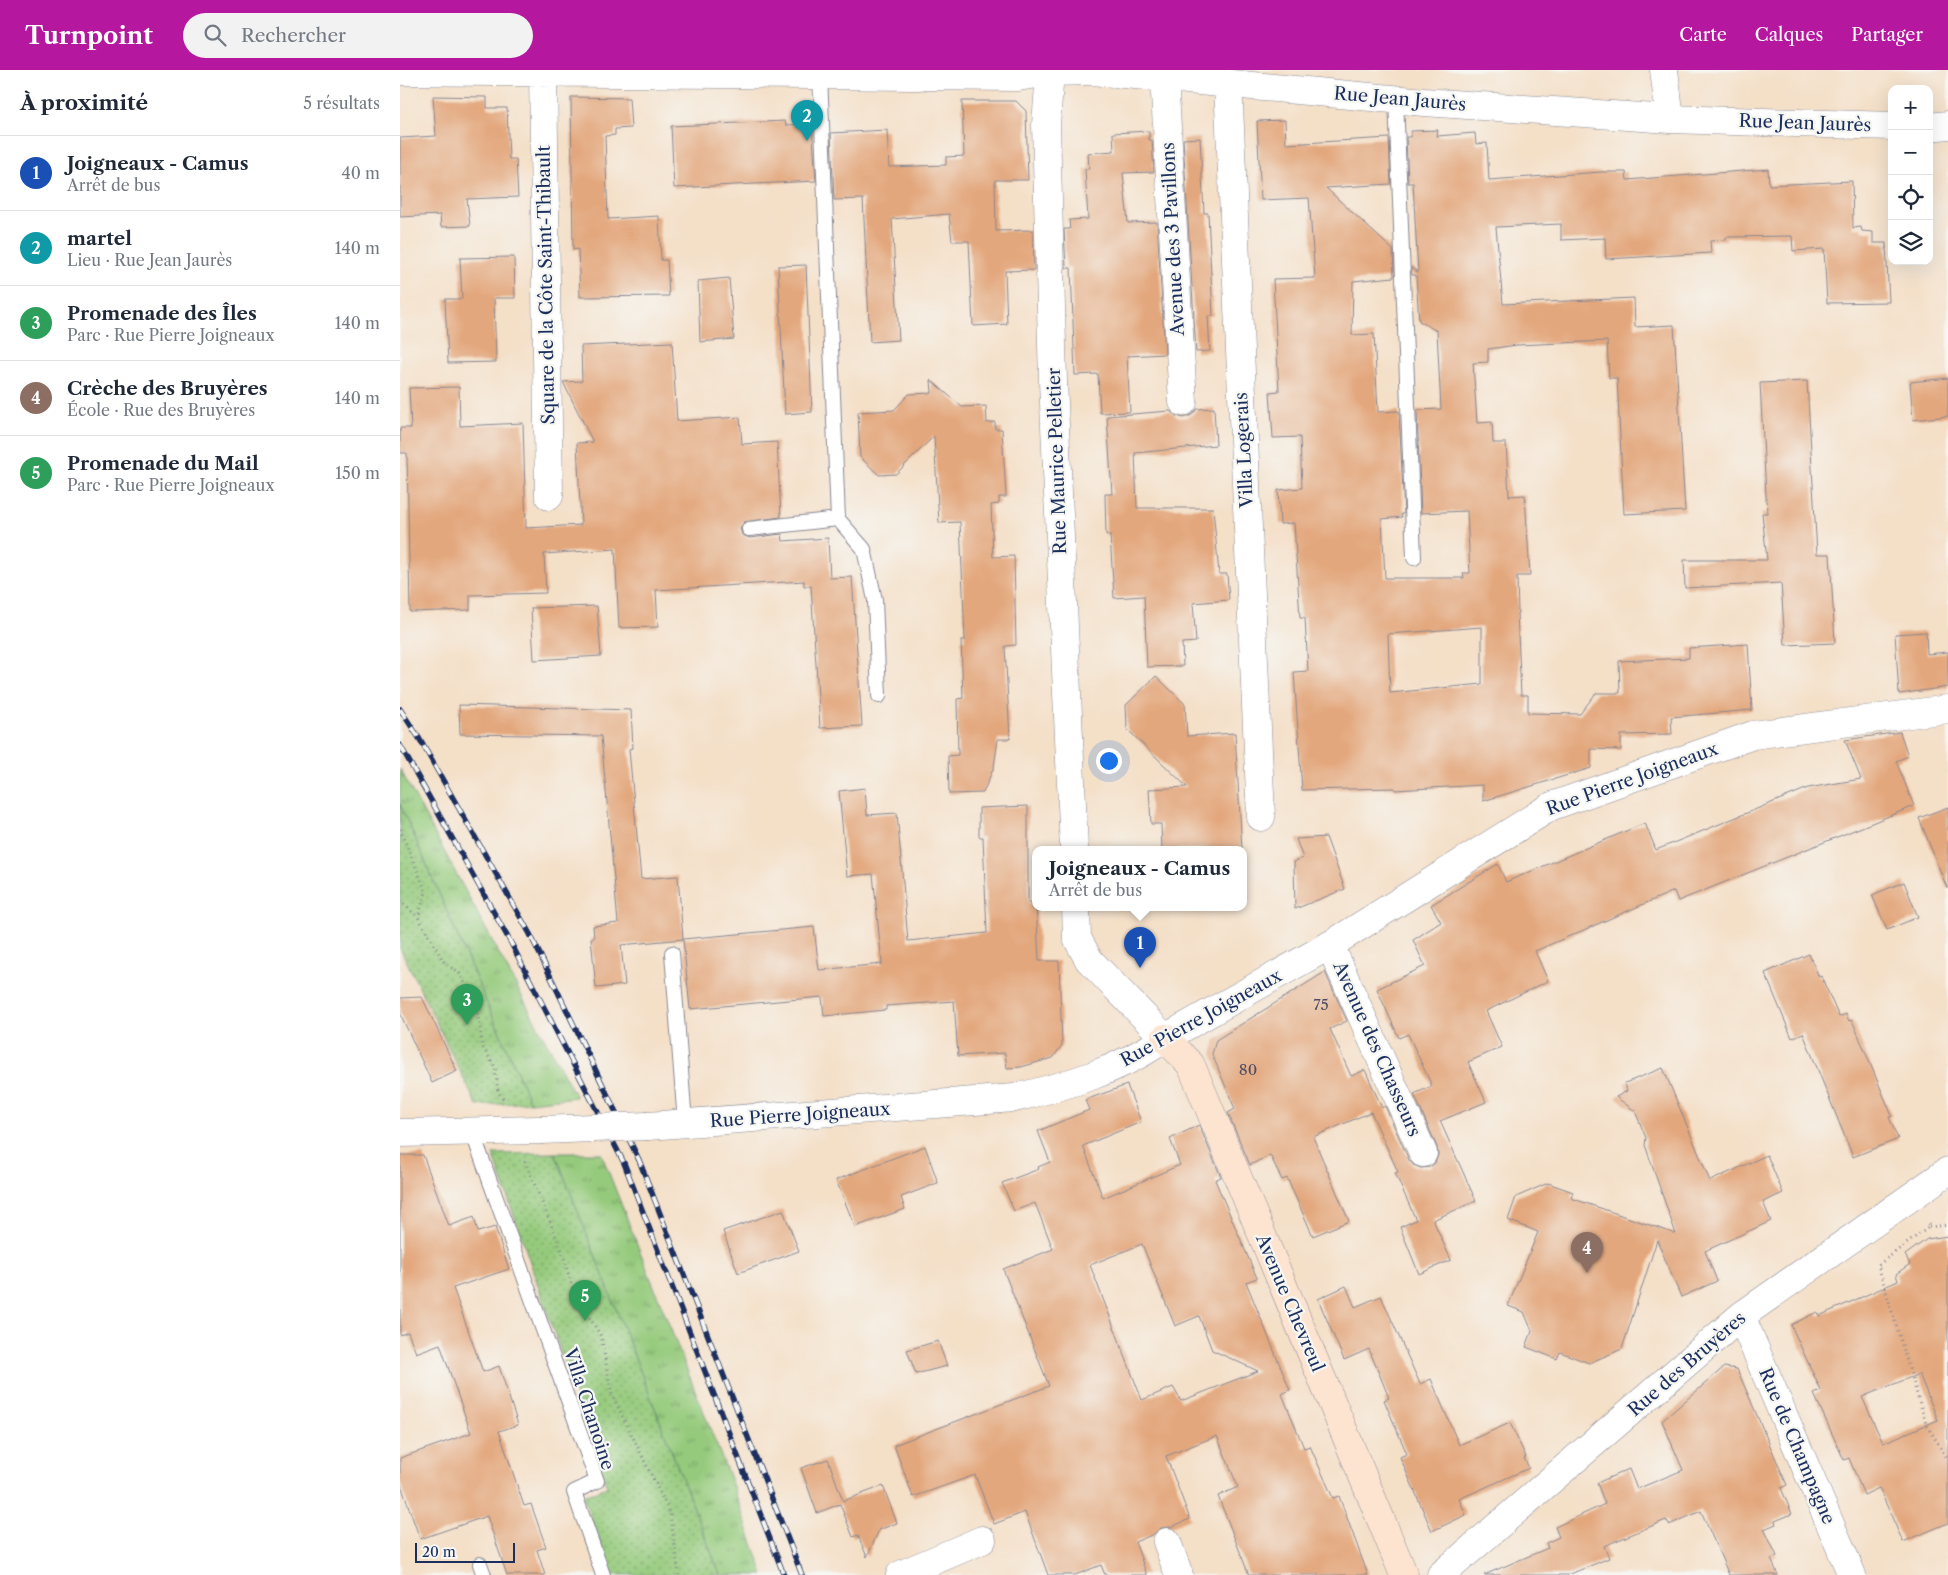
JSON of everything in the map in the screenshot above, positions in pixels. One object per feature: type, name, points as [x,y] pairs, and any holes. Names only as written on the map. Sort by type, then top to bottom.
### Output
[{"type":"main road","name":"Avenue Chevreul","points":[[1165,1038],[1191,1065],[1404,1575]]},
{"type":"street","points":[[1664,70],[1670,119]]},
{"type":"street","name":"Rue Jean Jaurès","points":[[400,71],[1018,77],[1050,72],[1092,71],[1164,76],[1396,99],[1670,119],[1888,126]]},
{"type":"street","name":"Square de la Côte Saint-Thibault","points":[[543,72],[549,496]]},
{"type":"street","name":"Rue Maurice Pelletier","points":[[1050,72],[1046,125],[1053,361],[1074,846]]},
{"type":"street","name":"Avenue des 3 Pavillons","points":[[1164,76],[1183,402]]},
{"type":"street","name":"Villa Logerais","points":[[1228,82],[1261,817]]},
{"type":"street","points":[[1933,126],[1948,124]]},
{"type":"street","name":"Rue Pierre Joigneaux","points":[[400,1133],[648,1126],[1014,1098],[1060,1088],[1143,1054],[1165,1038],[1330,945],[1552,806],[1753,735],[1948,709]]},
{"type":"street","points":[[1076,911],[1078,938],[1089,960],[1165,1038]]},
{"type":"street","name":"Avenue des Chasseurs","points":[[1330,945],[1423,1153]]},
{"type":"street","name":"Rue des Bruyères","points":[[1441,1575],[1741,1316],[1948,1171]]},
{"type":"street","name":"Rue de Champagne","points":[[1741,1316],[1852,1575]]},
{"type":"street","points":[[900,1575],[982,1540]]},
{"type":"street","points":[[1167,1542],[1179,1575]]},
{"type":"lane","points":[[820,75],[838,519],[864,549],[875,600],[879,696]]},
{"type":"lane","points":[[1396,99],[1414,558]]},
{"type":"lane","points":[[749,528],[838,519]]},
{"type":"lane","points":[[672,952],[684,1123]]},
{"type":"lane","name":"Villa Chanoine","points":[[472,1131],[597,1481],[574,1492],[603,1575]]},
{"type":"path","points":[[400,829],[426,892],[418,916]]},
{"type":"path","points":[[400,901],[418,916],[444,962],[459,972],[478,1009],[482,1046],[495,1067],[498,1092],[506,1104]]},
{"type":"path","points":[[523,1154],[528,1173],[562,1251],[574,1293],[602,1336],[612,1395],[670,1513],[679,1575]]},
{"type":"path","points":[[1920,1192],[1929,1227]]},
{"type":"path","points":[[1948,1225],[1929,1227],[1878,1265],[1926,1424],[1948,1460]]},
{"type":"green space","points":[[400,769],[576,1097],[530,1102],[400,804]]},
{"type":"green space","points":[[400,804],[530,1102],[477,1106],[400,948]]},
{"type":"green space","points":[[555,1153],[601,1153],[731,1481],[764,1575],[720,1575]]},
{"type":"green space","points":[[555,1153],[720,1575],[611,1575],[583,1496],[607,1487],[493,1154]]},
{"type":"building","points":[[433,96],[487,97],[487,108],[507,108],[509,159],[516,159],[518,197],[467,199],[470,226],[441,227],[440,215],[400,217],[400,138],[436,136]]},
{"type":"building","points":[[571,97],[629,98],[631,128],[615,129],[615,135],[605,136],[608,219],[659,216],[661,260],[667,260],[669,296],[580,297],[578,249],[573,250]]},
{"type":"building","points":[[962,101],[1016,101],[1026,111],[1028,180],[995,180],[996,231],[1033,230],[1034,270],[1005,271],[1007,324],[973,326],[969,241],[952,241],[949,214],[892,219],[899,340],[870,342],[863,199],[834,200],[831,133],[887,130],[889,167],[946,165],[946,157],[964,156]]},
{"type":"building","points":[[1285,120],[1286,144],[1389,138],[1391,184],[1326,188],[1393,250],[1394,277],[1353,281],[1352,335],[1374,334],[1378,412],[1399,411],[1404,514],[1401,514],[1402,517],[1382,519],[1385,578],[1464,578],[1463,573],[1470,573],[1467,511],[1421,513],[1417,410],[1441,409],[1437,331],[1419,321],[1416,275],[1412,275],[1411,267],[1418,273],[1413,183],[1408,183],[1406,137],[1411,137],[1411,131],[1438,130],[1437,136],[1475,133],[1476,144],[1487,143],[1489,180],[1626,172],[1627,180],[1768,169],[1769,185],[1852,181],[1853,228],[1861,227],[1862,231],[1873,232],[1873,243],[1886,243],[1889,302],[1827,303],[1824,249],[1793,251],[1792,236],[1726,237],[1726,240],[1710,241],[1711,253],[1606,259],[1605,238],[1561,240],[1561,224],[1496,227],[1503,304],[1634,298],[1635,327],[1674,325],[1685,511],[1624,514],[1617,378],[1609,378],[1607,341],[1517,345],[1488,349],[1488,362],[1473,363],[1477,423],[1492,422],[1493,443],[1506,443],[1509,496],[1525,495],[1530,576],[1517,576],[1517,613],[1521,695],[1528,695],[1528,713],[1580,714],[1596,693],[1620,693],[1619,661],[1689,658],[1689,648],[1748,644],[1752,710],[1671,717],[1672,734],[1621,735],[1621,750],[1591,749],[1591,768],[1483,801],[1483,785],[1395,790],[1395,788],[1302,790],[1294,672],[1308,671],[1305,618],[1300,618],[1294,523],[1280,524],[1278,490],[1302,488],[1300,437],[1273,438],[1270,392],[1279,391],[1273,279],[1315,278],[1309,198],[1261,200],[1257,121]],"holes":[[[1482,627],[1482,684],[1390,693],[1388,634]]]},
{"type":"building","points":[[785,121],[786,125],[812,124],[816,181],[674,188],[671,126]]},
{"type":"building","points":[[1149,131],[1149,140],[1152,140],[1154,172],[1123,173],[1128,223],[1157,222],[1165,354],[1127,356],[1130,412],[1100,413],[1098,374],[1075,375],[1071,268],[1066,268],[1064,229],[1070,229],[1069,220],[1088,219],[1085,169],[1089,169],[1088,153],[1114,151],[1113,133]]},
{"type":"building","points":[[1200,138],[1204,213],[1208,213],[1213,316],[1208,316],[1210,351],[1196,352],[1183,139]]},
{"type":"building","points":[[514,257],[515,298],[494,298],[496,362],[448,363],[445,299],[462,299],[460,258]]},
{"type":"building","points":[[806,265],[812,412],[785,414],[778,266]]},
{"type":"building","points":[[729,278],[734,339],[700,342],[698,281]]},
{"type":"building","points":[[672,342],[677,421],[740,417],[742,444],[777,442],[781,517],[744,522],[740,529],[742,535],[750,538],[782,534],[783,541],[828,538],[830,578],[852,577],[862,726],[820,728],[811,586],[804,586],[804,581],[656,590],[658,627],[619,628],[615,549],[544,554],[546,593],[470,595],[470,610],[410,612],[407,453],[400,453],[400,428],[411,428],[409,388],[459,387],[460,426],[523,423],[526,528],[581,525],[577,443],[593,442],[563,382],[582,381],[581,346]]},
{"type":"building","points":[[1948,378],[1948,416],[1913,420],[1910,382]]},
{"type":"building","points":[[931,380],[962,407],[986,406],[987,423],[995,422],[995,429],[1002,429],[1006,497],[999,497],[999,504],[991,505],[993,557],[1014,556],[1016,645],[1005,646],[1010,739],[998,739],[994,767],[983,793],[949,794],[948,756],[958,755],[957,699],[963,698],[961,640],[965,640],[960,522],[939,523],[934,436],[896,474],[879,475],[860,457],[858,412],[894,410],[909,394],[932,393]]},
{"type":"building","points":[[1807,381],[1817,554],[1830,554],[1835,643],[1785,645],[1781,583],[1685,588],[1684,560],[1767,560],[1762,513],[1767,513],[1760,383]]},
{"type":"building","points":[[1214,408],[1216,445],[1135,453],[1137,508],[1213,508],[1219,574],[1227,574],[1229,600],[1193,603],[1196,642],[1182,643],[1183,666],[1147,667],[1144,596],[1114,598],[1110,535],[1106,535],[1105,494],[1112,494],[1107,416],[1170,411],[1176,416],[1184,418],[1192,415],[1197,409]]},
{"type":"building","points":[[597,606],[601,656],[534,660],[531,608]]},
{"type":"building","points":[[1926,632],[1927,654],[1948,652],[1948,687],[1899,694],[1895,634]]},
{"type":"building","points":[[1156,676],[1185,704],[1187,736],[1235,733],[1242,846],[1162,846],[1161,824],[1151,824],[1149,789],[1187,787],[1127,729],[1126,705]]},
{"type":"building","points":[[459,705],[631,710],[633,748],[629,749],[641,879],[678,876],[683,939],[621,945],[625,985],[596,988],[591,938],[594,938],[593,926],[618,923],[601,736],[460,734]]},
{"type":"building","points":[[1900,732],[1908,756],[1896,761],[1914,806],[1678,901],[1674,891],[1535,951],[1548,981],[1486,1011],[1502,1047],[1468,1062],[1486,1102],[1440,1121],[1476,1201],[1433,1220],[1451,1260],[1419,1274],[1400,1227],[1416,1220],[1395,1173],[1398,1172],[1371,1112],[1313,1137],[1349,1221],[1313,1236],[1287,1178],[1282,1180],[1270,1155],[1250,1165],[1228,1113],[1235,1109],[1212,1054],[1216,1040],[1325,972],[1347,1021],[1330,1029],[1351,1076],[1365,1070],[1382,1108],[1385,1106],[1409,1160],[1413,1165],[1421,1168],[1430,1167],[1435,1163],[1438,1155],[1437,1147],[1414,1094],[1432,1086],[1408,1034],[1399,1038],[1377,989],[1425,966],[1413,940],[1441,922],[1431,905],[1498,864],[1506,882],[1645,823],[1656,850],[1808,788],[1861,779],[1845,740]]},
{"type":"building","points":[[865,788],[867,815],[897,813],[908,941],[987,933],[983,837],[979,837],[979,808],[1028,806],[1028,903],[1032,902],[1032,911],[1036,911],[1039,961],[1059,961],[1062,1045],[1053,1058],[1021,1067],[1007,1068],[1005,1053],[958,1056],[954,1001],[886,1006],[886,1010],[824,1016],[822,997],[690,1009],[683,939],[814,927],[819,970],[882,964],[873,874],[847,876],[839,791]]},
{"type":"building","points":[[1948,807],[1948,888],[1947,888],[1919,818]]},
{"type":"building","points":[[1326,837],[1345,889],[1295,909],[1294,862],[1303,858],[1296,839]]},
{"type":"building","points":[[1904,882],[1918,917],[1887,930],[1872,895]]},
{"type":"building","points":[[1809,954],[1839,1017],[1846,1014],[1849,1021],[1852,1020],[1892,1116],[1889,1117],[1898,1139],[1853,1157],[1803,1033],[1792,1038],[1765,973]]},
{"type":"building","points":[[422,997],[457,1071],[432,1083],[400,1013],[400,998]]},
{"type":"building","points":[[1663,1068],[1710,1181],[1767,1155],[1783,1193],[1763,1202],[1771,1221],[1705,1251],[1717,1281],[1681,1297],[1657,1240],[1622,1349],[1589,1363],[1560,1352],[1557,1359],[1526,1347],[1532,1331],[1524,1312],[1508,1306],[1538,1232],[1508,1220],[1516,1197],[1548,1183],[1573,1192],[1571,1198],[1676,1234],[1645,1145],[1646,1138],[1635,1111],[1616,1097],[1627,1091],[1625,1083]]},
{"type":"building","points":[[1127,1085],[1141,1122],[1083,1146],[1103,1198],[1180,1165],[1170,1139],[1199,1125],[1221,1177],[1215,1180],[1257,1278],[1246,1282],[1290,1390],[1282,1394],[1304,1448],[1310,1446],[1333,1498],[1339,1496],[1368,1575],[1249,1575],[1218,1496],[1238,1487],[1217,1436],[1166,1456],[1190,1519],[1171,1527],[1161,1528],[1154,1534],[1135,1542],[1147,1575],[1105,1575],[1101,1565],[1075,1575],[1048,1575],[1025,1512],[994,1524],[975,1475],[913,1497],[894,1445],[1049,1386],[1003,1269],[1053,1249],[1035,1203],[1014,1211],[1002,1183],[1039,1169],[1038,1167],[1050,1162],[1038,1131],[1089,1110],[1085,1100]],"holes":[[[1142,1244],[1175,1326],[1199,1316],[1212,1350],[1258,1371],[1181,1401],[1173,1387],[1142,1400],[1090,1265]]]},
{"type":"building","points":[[925,1146],[938,1183],[901,1197],[905,1209],[855,1227],[836,1180]]},
{"type":"building","points":[[400,1155],[423,1155],[449,1226],[474,1217],[478,1232],[495,1227],[509,1269],[453,1288],[483,1372],[499,1366],[518,1425],[499,1431],[524,1506],[531,1504],[546,1547],[537,1550],[545,1575],[507,1575],[487,1516],[420,1539],[400,1482],[400,1458],[471,1433],[440,1344],[416,1353],[408,1332],[400,1335]]},
{"type":"building","points":[[783,1210],[799,1251],[738,1273],[723,1231]]},
{"type":"building","points":[[1948,1236],[1948,1523],[1903,1542],[1879,1488],[1864,1495],[1849,1458],[1844,1460],[1814,1394],[1821,1391],[1791,1325],[1817,1312],[1819,1316],[1898,1281],[1896,1274],[1910,1264],[1905,1255],[1927,1239]],"holes":[[[1919,1374],[1938,1420],[1883,1443],[1862,1397]]]},
{"type":"building","points":[[1346,1286],[1355,1307],[1381,1296],[1420,1384],[1431,1379],[1459,1445],[1510,1423],[1526,1457],[1524,1458],[1529,1468],[1459,1499],[1466,1515],[1432,1531],[1400,1457],[1407,1454],[1384,1400],[1389,1398],[1369,1349],[1344,1360],[1318,1299]]},
{"type":"building","points":[[938,1341],[947,1366],[916,1374],[907,1350]]},
{"type":"building","points":[[1724,1367],[1737,1369],[1787,1485],[1781,1488],[1792,1514],[1775,1521],[1776,1524],[1764,1529],[1777,1556],[1771,1559],[1778,1575],[1729,1575],[1701,1511],[1669,1525],[1666,1520],[1604,1546],[1609,1558],[1568,1575],[1484,1575],[1548,1548],[1546,1543],[1559,1537],[1555,1527],[1605,1504],[1597,1483],[1629,1469],[1637,1489],[1683,1470],[1662,1421]]},
{"type":"building","points":[[828,1459],[843,1501],[883,1486],[897,1523],[879,1530],[867,1557],[858,1535],[853,1537],[840,1504],[817,1513],[801,1468]]},
{"type":"railway","points":[[400,709],[419,738],[530,934],[639,1160],[802,1575]]},
{"type":"railway","points":[[400,745],[511,943],[624,1163],[784,1575]]},
{"type":"place","name":"martel","points":[[807,141]]},
{"type":"place","name":"Joigneaux - Camus","points":[[1140,968]]},
{"type":"place","name":"Promenade des Îles","points":[[467,1025]]},
{"type":"place","name":"Crèche des Bruyères","points":[[1587,1273]]},
{"type":"place","name":"Promenade du Mail","points":[[585,1321]]}]
